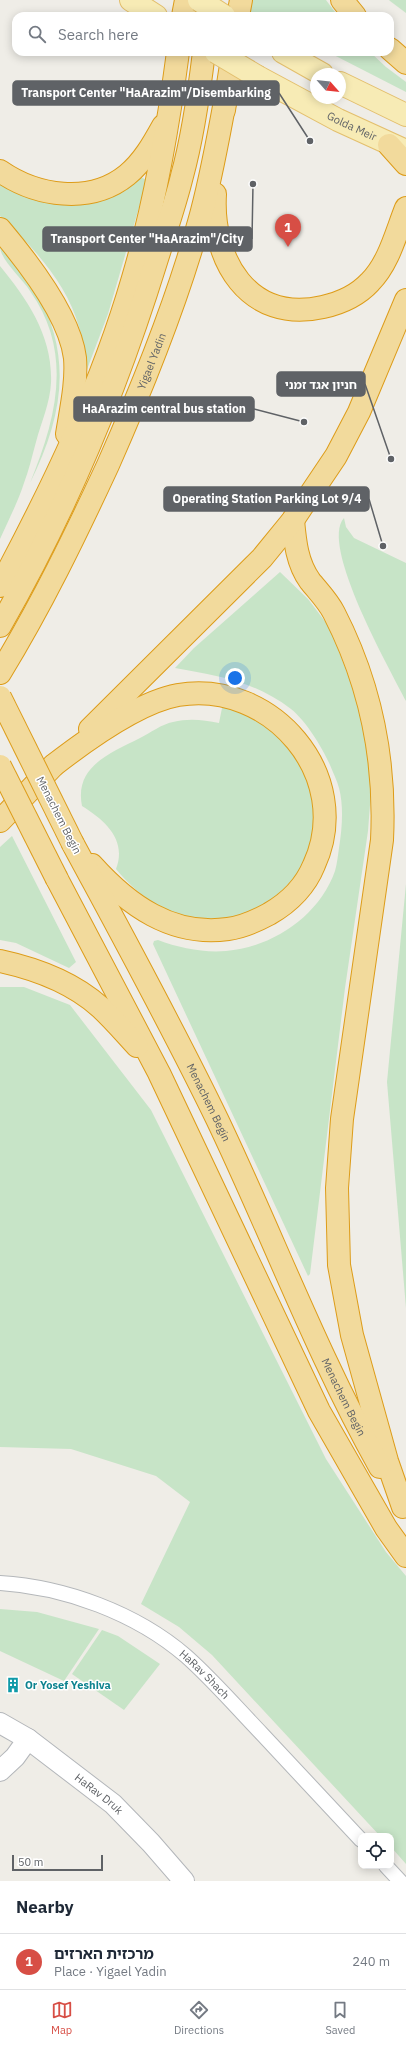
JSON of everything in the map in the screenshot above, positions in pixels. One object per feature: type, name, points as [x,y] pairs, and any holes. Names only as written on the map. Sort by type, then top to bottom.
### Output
[{"type":"highway","points":[[184,12],[186,0]]},
{"type":"highway","points":[[210,12],[211,0]]},
{"type":"highway","points":[[238,12],[240,0]]},
{"type":"highway","points":[[342,0],[352,12]]},
{"type":"highway","points":[[394,52],[406,63]]},
{"type":"highway","points":[[0,586],[31,528],[63,460],[100,374],[134,277],[154,196],[171,106],[177,56]]},
{"type":"highway","points":[[0,626],[38,556],[65,498],[103,414],[127,352],[182,176],[200,87],[204,56]]},
{"type":"highway","points":[[232,56],[226,96],[215,194],[215,227],[220,246],[230,270],[240,284],[254,295],[282,308],[299,310],[328,306],[353,296],[371,281],[379,271],[406,208]]},
{"type":"highway","name":"Yigael Yadin","points":[[0,673],[15,648],[82,519],[147,373],[170,312],[199,222],[226,96]]},
{"type":"highway","points":[[0,171],[11,179],[32,188],[50,193],[68,194],[91,192],[111,185],[127,176],[143,158],[156,138],[171,106]]},
{"type":"highway","points":[[397,148],[406,164]]},
{"type":"highway","points":[[0,229],[37,275],[52,299],[70,338],[75,357],[75,375],[63,460]]},
{"type":"highway","points":[[0,821],[54,765],[262,558],[293,520],[336,456],[360,412],[406,300]]},
{"type":"highway","points":[[293,520],[297,553],[302,568],[333,612],[363,683],[376,730],[381,762],[384,802],[382,840],[342,1119],[337,1188],[339,1265],[352,1335],[387,1461],[404,1510]]},
{"type":"highway","points":[[54,765],[88,741],[148,706],[176,695],[201,692],[241,700],[261,710],[291,734],[313,765],[320,782],[324,801],[325,828],[319,855],[310,876],[296,895],[278,909],[254,922],[237,928],[216,931],[196,930],[171,924],[152,916],[136,906],[104,879],[73,844]]},
{"type":"highway","name":"Menachem Begin","points":[[0,697],[73,844],[217,1119],[360,1431],[404,1510]]},
{"type":"highway","points":[[0,766],[57,879],[159,1073],[319,1411],[386,1528],[406,1556]]},
{"type":"highway","points":[[0,961],[30,967],[66,983],[78,991],[100,1007],[137,1046],[159,1073]]},
{"type":"main road","points":[[131,0],[150,12]]},
{"type":"main road","points":[[199,0],[218,12]]},
{"type":"main road","name":"Golda Meir","points":[[223,56],[312,107],[397,148]]},
{"type":"main road","points":[[290,56],[311,68]]},
{"type":"main road","points":[[346,86],[406,115]]},
{"type":"street","name":"HaRav Shach","points":[[0,1583],[39,1589],[97,1605],[134,1622],[168,1643],[214,1683],[358,1837]]},
{"type":"street","name":"HaRav Druk","points":[[0,1723],[28,1739],[112,1804],[154,1846],[184,1881]]},
{"type":"street","points":[[0,1771],[15,1757],[28,1739]]},
{"type":"street","points":[[389,1869],[400,1881]]},
{"type":"green space","points":[[252,0],[326,0],[335,12],[250,12]]},
{"type":"green space","points":[[389,0],[406,0],[406,13],[390,1]]},
{"type":"green space","points":[[336,56],[374,56],[406,82],[406,92]]},
{"type":"green space","points":[[138,176],[147,180],[108,314],[86,372],[79,327],[66,295],[47,266],[0,216],[0,182],[20,193]]},
{"type":"green space","points":[[0,246],[24,273],[36,291],[48,316],[56,340],[59,364],[59,388],[56,411],[50,435],[30,483],[47,435],[53,410],[56,386],[56,362],[52,338],[44,314],[30,291],[7,263]]},
{"type":"green space","points":[[0,266],[20,292],[37,320],[48,350],[51,366],[51,383],[47,405],[26,478],[0,539]]},
{"type":"green space","points":[[344,518],[346,527],[354,538],[406,563],[406,701],[373,637],[349,580],[341,554],[339,532]]},
{"type":"green space","points":[[280,572],[308,599],[327,624],[335,641],[354,691],[367,736],[371,792],[368,831],[345,988],[310,1274],[308,1276],[153,944],[154,941],[158,940],[192,949],[226,951],[261,943],[277,936],[306,915],[318,902],[328,887],[335,871],[342,826],[341,795],[327,758],[308,727],[291,709],[250,686],[221,677],[175,668],[194,648]]},
{"type":"green space","points":[[223,703],[250,713],[264,721],[283,741],[299,763],[309,785],[314,809],[313,832],[307,855],[296,875],[278,894],[238,919],[204,921],[175,914],[149,900],[126,880],[116,869],[119,859],[119,849],[112,832],[99,818],[82,806],[81,792],[89,771],[97,763],[118,749],[169,723],[202,720],[219,723]]},
{"type":"green space","points":[[12,836],[76,962],[69,968],[16,943],[0,940],[0,847]]},
{"type":"green space","points":[[406,884],[406,1308],[387,1082]]},
{"type":"green space","points":[[0,987],[24,987],[70,1005],[151,1110],[326,1459],[386,1552],[406,1576],[406,1864],[394,1850],[394,1833],[377,1833],[212,1655],[179,1627],[141,1604],[190,1502],[156,1476],[71,1449],[0,1447]]},
{"type":"green space","points":[[0,1609],[37,1612],[99,1629],[64,1681],[0,1651]]},
{"type":"green space","points":[[102,1630],[118,1636],[160,1664],[124,1710],[72,1674]]},
{"type":"place","name":"Transport Center \"HaArazim\"/Disembarking","points":[[310,141]]},
{"type":"place","name":"Transport Center \"HaArazim\"/City","points":[[253,184]]},
{"type":"place","name":"מרכזית הארזים","points":[[288,247]]},
{"type":"place","name":"HaArazim central bus station","points":[[304,422]]},
{"type":"place","name":"חניון אגד זמני","points":[[391,459]]},
{"type":"place","name":"Operating Station Parking Lot 9/4","points":[[383,546]]},
{"type":"place","name":"Or Yosef Yeshiva","points":[[13,1685]]}]
